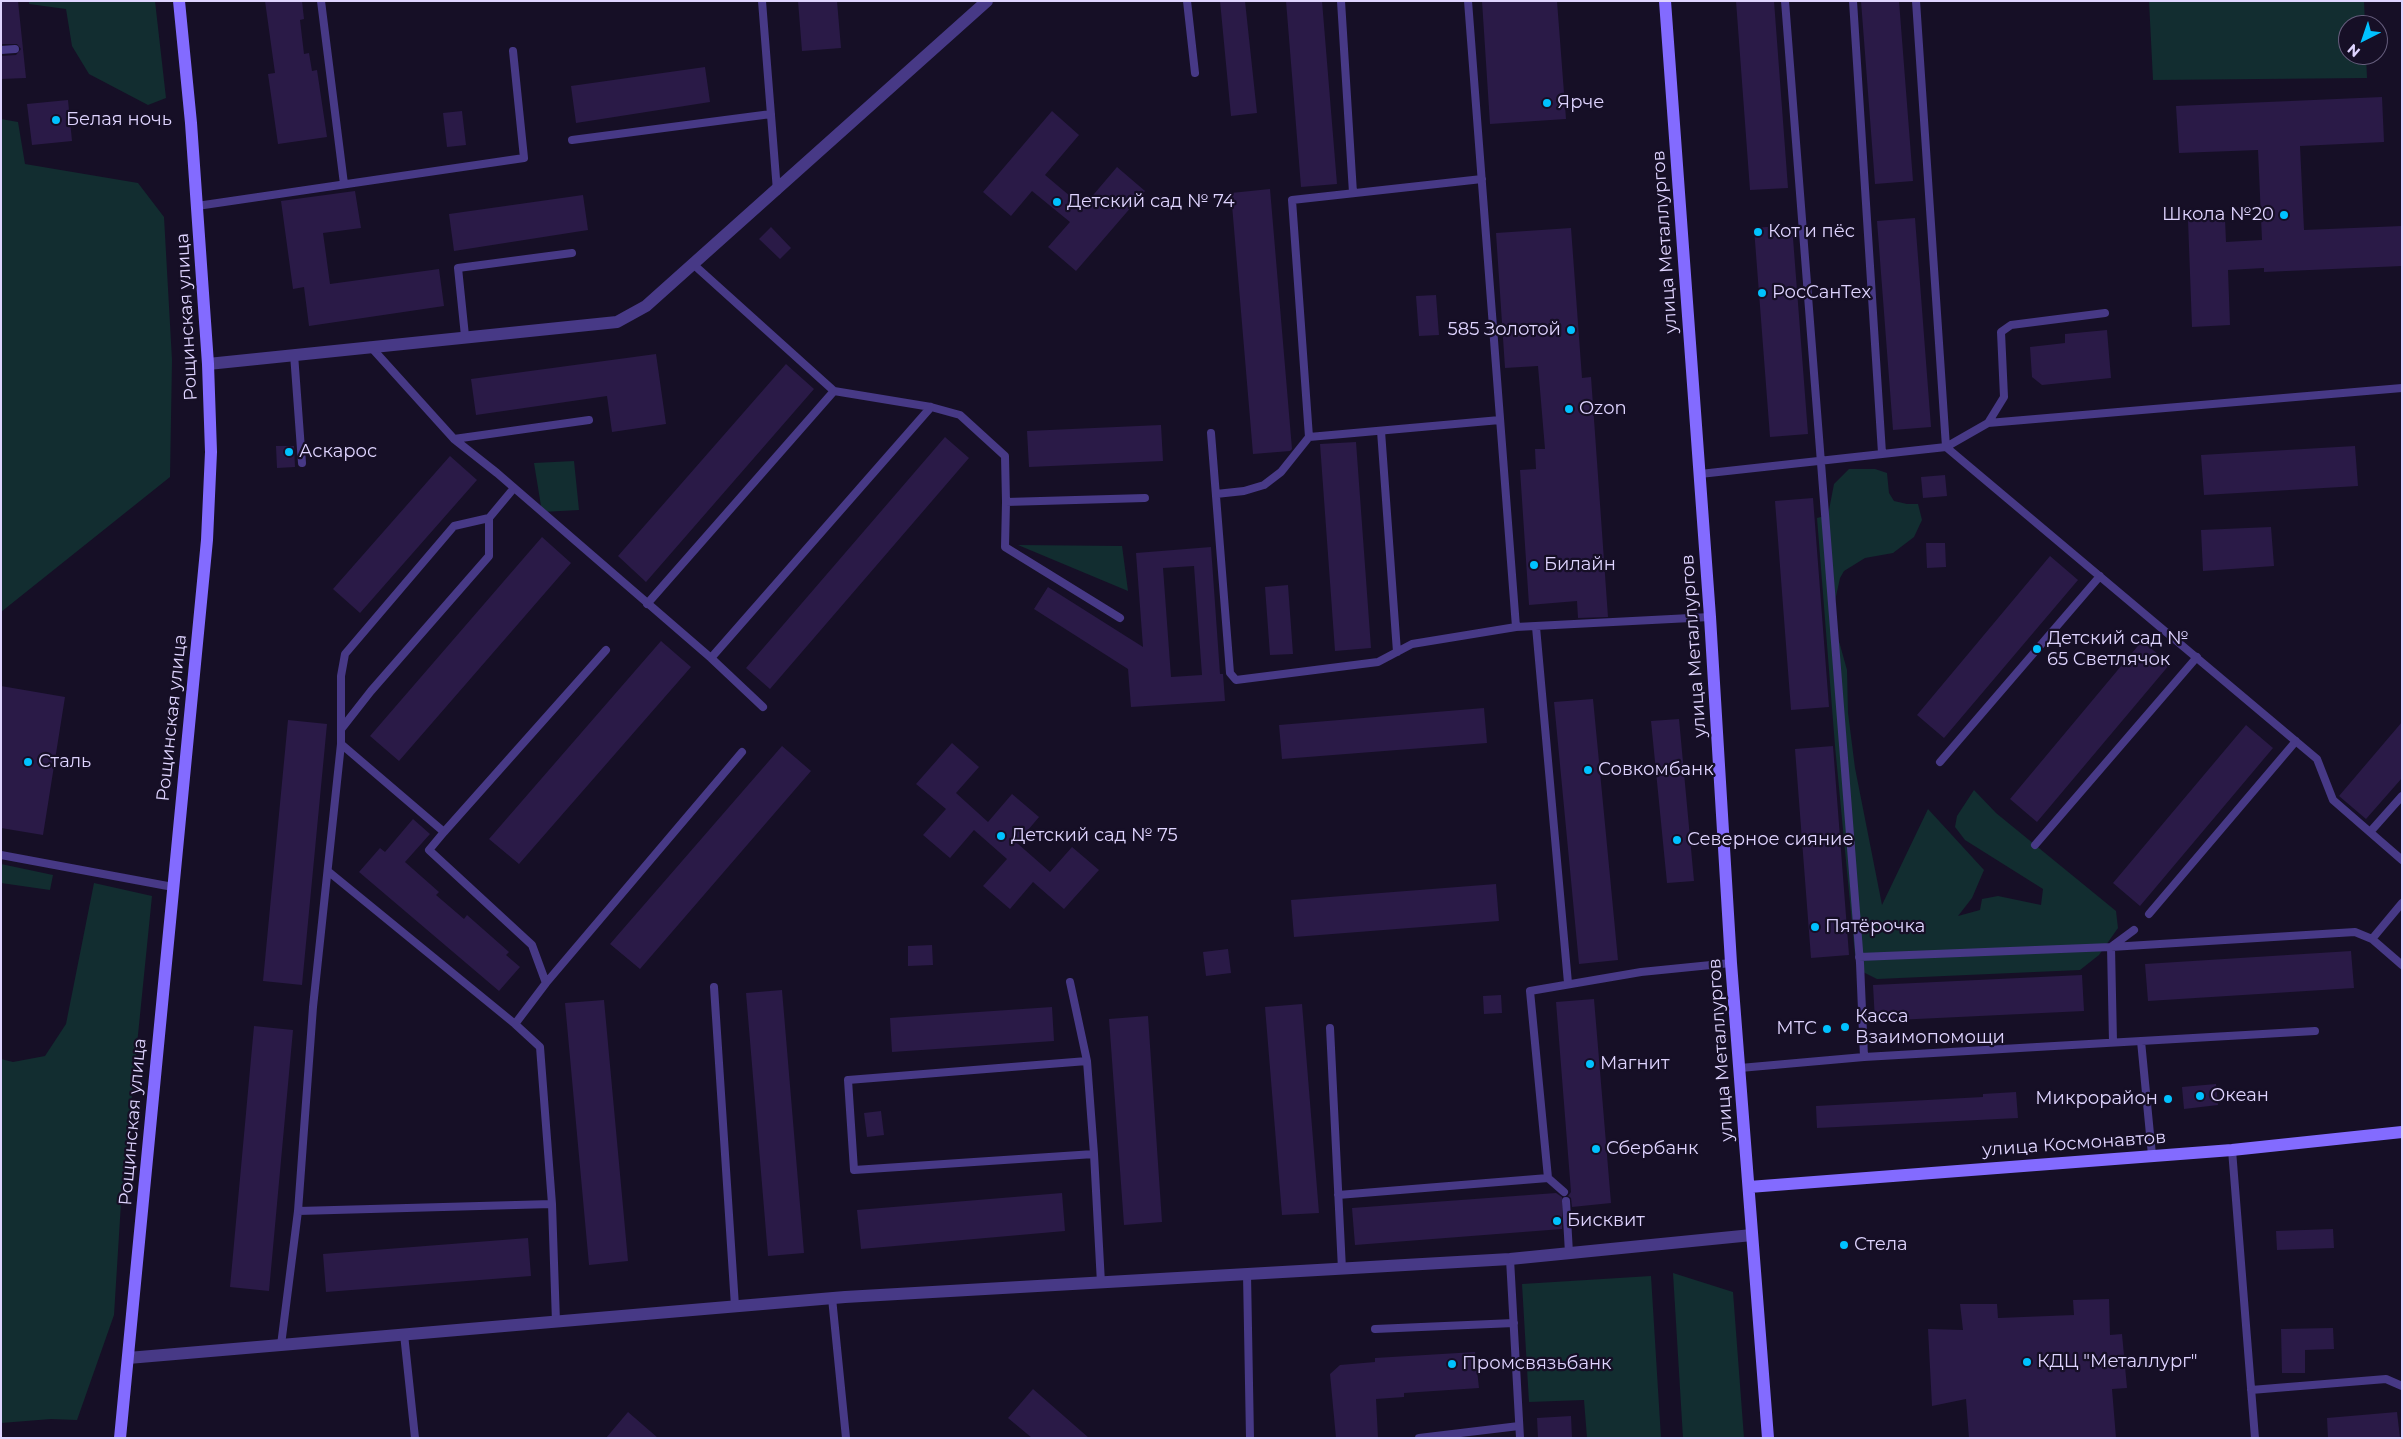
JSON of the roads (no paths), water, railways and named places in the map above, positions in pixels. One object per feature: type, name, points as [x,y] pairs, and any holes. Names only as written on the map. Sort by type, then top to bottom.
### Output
[{"type":"main road","name":"Рощинская улица","points":[[120,1438],[207,540],[211,452],[208,364],[192,123],[179,1]]},
{"type":"main road","name":"улица Металлургов","points":[[1665,1],[1710,617],[1731,963],[1768,1438]]},
{"type":"main road","name":"улица Космонавтов","points":[[1749,1187],[2232,1150],[2402,1132]]},
{"type":"street","points":[[208,364],[465,336],[617,322],[646,306],[777,191],[987,1]]},
{"type":"street","points":[[128,1358],[832,1298],[1510,1259],[1752,1234]]},
{"type":"lane","points":[[320,1],[344,184]]},
{"type":"lane","points":[[762,1],[777,191]]},
{"type":"lane","points":[[1187,1],[1195,74]]},
{"type":"lane","points":[[1341,1],[1353,193]]},
{"type":"lane","points":[[1468,1],[1516,628]]},
{"type":"lane","points":[[1785,1],[1859,956],[1864,1057]]},
{"type":"lane","points":[[1853,1],[1882,454]]},
{"type":"lane","points":[[1916,1],[1946,447],[2317,759],[2333,800],[2402,860]]},
{"type":"lane","points":[[1,50],[15,49]]},
{"type":"lane","points":[[197,206],[524,158],[513,51]]},
{"type":"lane","points":[[572,140],[771,114]]},
{"type":"lane","points":[[1216,494],[1244,491],[1264,485],[1281,472],[1309,437],[1292,200],[1482,179]]},
{"type":"lane","points":[[465,336],[458,268],[572,253]]},
{"type":"lane","points":[[693,264],[834,391],[932,407],[960,415],[1005,456],[1005,547],[1120,618]]},
{"type":"lane","points":[[1988,423],[2004,397],[2000,332],[2010,325],[2105,313]]},
{"type":"lane","points":[[370,346],[454,439],[514,488],[711,658],[763,707]]},
{"type":"lane","points":[[294,354],[302,463]]},
{"type":"lane","points":[[1700,474],[1946,447],[1988,423],[2402,388]]},
{"type":"lane","points":[[647,604],[834,391]]},
{"type":"lane","points":[[711,658],[932,407]]},
{"type":"lane","points":[[454,439],[589,420]]},
{"type":"lane","points":[[1309,437],[1500,420]]},
{"type":"lane","points":[[1382,431],[1397,652]]},
{"type":"lane","points":[[1211,433],[1230,672],[1236,680],[1378,662],[1412,644],[1516,628],[1710,617]]},
{"type":"lane","points":[[281,1345],[298,1212],[313,1007],[342,744],[341,676],[345,654],[454,526],[489,518],[514,488]]},
{"type":"lane","points":[[1006,502],[1145,498]]},
{"type":"lane","points":[[342,728],[370,690],[489,556],[489,518]]},
{"type":"lane","points":[[1940,762],[2100,576]]},
{"type":"lane","points":[[1536,627],[1568,983]]},
{"type":"lane","points":[[546,983],[532,945],[429,850],[606,650]]},
{"type":"lane","points":[[2036,845],[2197,657]]},
{"type":"lane","points":[[2149,914],[2296,741]]},
{"type":"lane","points":[[342,744],[444,832]]},
{"type":"lane","points":[[515,1024],[546,983],[742,752]]},
{"type":"lane","points":[[2370,832],[2402,796]]},
{"type":"lane","points":[[1,855],[173,887]]},
{"type":"lane","points":[[329,872],[515,1024],[540,1047],[552,1204],[556,1322]]},
{"type":"lane","points":[[2372,939],[2402,903]]},
{"type":"lane","points":[[2111,947],[2134,930]]},
{"type":"lane","points":[[1859,956],[2111,947],[2355,932],[2372,939],[2402,965]]},
{"type":"lane","points":[[2111,947],[2113,1042]]},
{"type":"lane","points":[[1564,1192],[1548,1178],[1530,991],[1641,972],[1731,963]]},
{"type":"lane","points":[[1070,982],[1088,1061],[1101,1283]]},
{"type":"lane","points":[[714,987],[735,1306]]},
{"type":"lane","points":[[1330,1028],[1342,1269]]},
{"type":"lane","points":[[1740,1068],[1864,1057],[2315,1031]]},
{"type":"lane","points":[[2141,1041],[2152,1155]]},
{"type":"lane","points":[[1088,1061],[848,1080],[854,1170],[1094,1154]]},
{"type":"lane","points":[[2232,1150],[2255,1438]]},
{"type":"lane","points":[[1338,1195],[1548,1178]]},
{"type":"lane","points":[[1566,1201],[1569,1253]]},
{"type":"lane","points":[[298,1212],[552,1204]]},
{"type":"lane","points":[[1510,1259],[1520,1438]]},
{"type":"lane","points":[[1247,1274],[1250,1438]]},
{"type":"lane","points":[[832,1298],[846,1438]]},
{"type":"lane","points":[[1376,1329],[1514,1323]]},
{"type":"lane","points":[[404,1334],[415,1438]]},
{"type":"lane","points":[[2251,1390],[2386,1379],[2402,1386]]},
{"type":"lane","points":[[1419,1438],[1519,1426]]},
{"type":"place","name":"Ярче","points":[[1547,103]]},
{"type":"place","name":"Белая ночь","points":[[56,120]]},
{"type":"place","name":"Детский сад № 74","points":[[1057,202]]},
{"type":"place","name":"Школа №20","points":[[2284,215]]},
{"type":"place","name":"Кот и пёс","points":[[1758,232]]},
{"type":"place","name":"РосСанТех","points":[[1762,293]]},
{"type":"place","name":"585 Золотой","points":[[1571,330]]},
{"type":"place","name":"Ozon","points":[[1569,409]]},
{"type":"place","name":"Аскарос","points":[[289,452]]},
{"type":"place","name":"Билайн","points":[[1534,565]]},
{"type":"place","name":"Детский сад № 65 Светлячок","points":[[2037,649]]},
{"type":"place","name":"Сталь","points":[[28,762]]},
{"type":"place","name":"Совкомбанк","points":[[1588,770]]},
{"type":"place","name":"Детский сад № 75","points":[[1001,836]]},
{"type":"place","name":"Северное сияние","points":[[1677,840]]},
{"type":"place","name":"Пятёрочка","points":[[1815,927]]},
{"type":"place","name":"Касса Взаимопомощи","points":[[1845,1027]]},
{"type":"place","name":"МТС","points":[[1827,1029]]},
{"type":"place","name":"Магнит","points":[[1590,1064]]},
{"type":"place","name":"Океан","points":[[2200,1096]]},
{"type":"place","name":"Микрорайон","points":[[2168,1099]]},
{"type":"place","name":"Сбербанк","points":[[1596,1149]]},
{"type":"place","name":"Бисквит","points":[[1557,1221]]},
{"type":"place","name":"Стела","points":[[1844,1245]]},
{"type":"place","name":"КДЦ \"Металлург\"","points":[[2027,1362]]},
{"type":"place","name":"Промсвязьбанк","points":[[1452,1364]]}]
